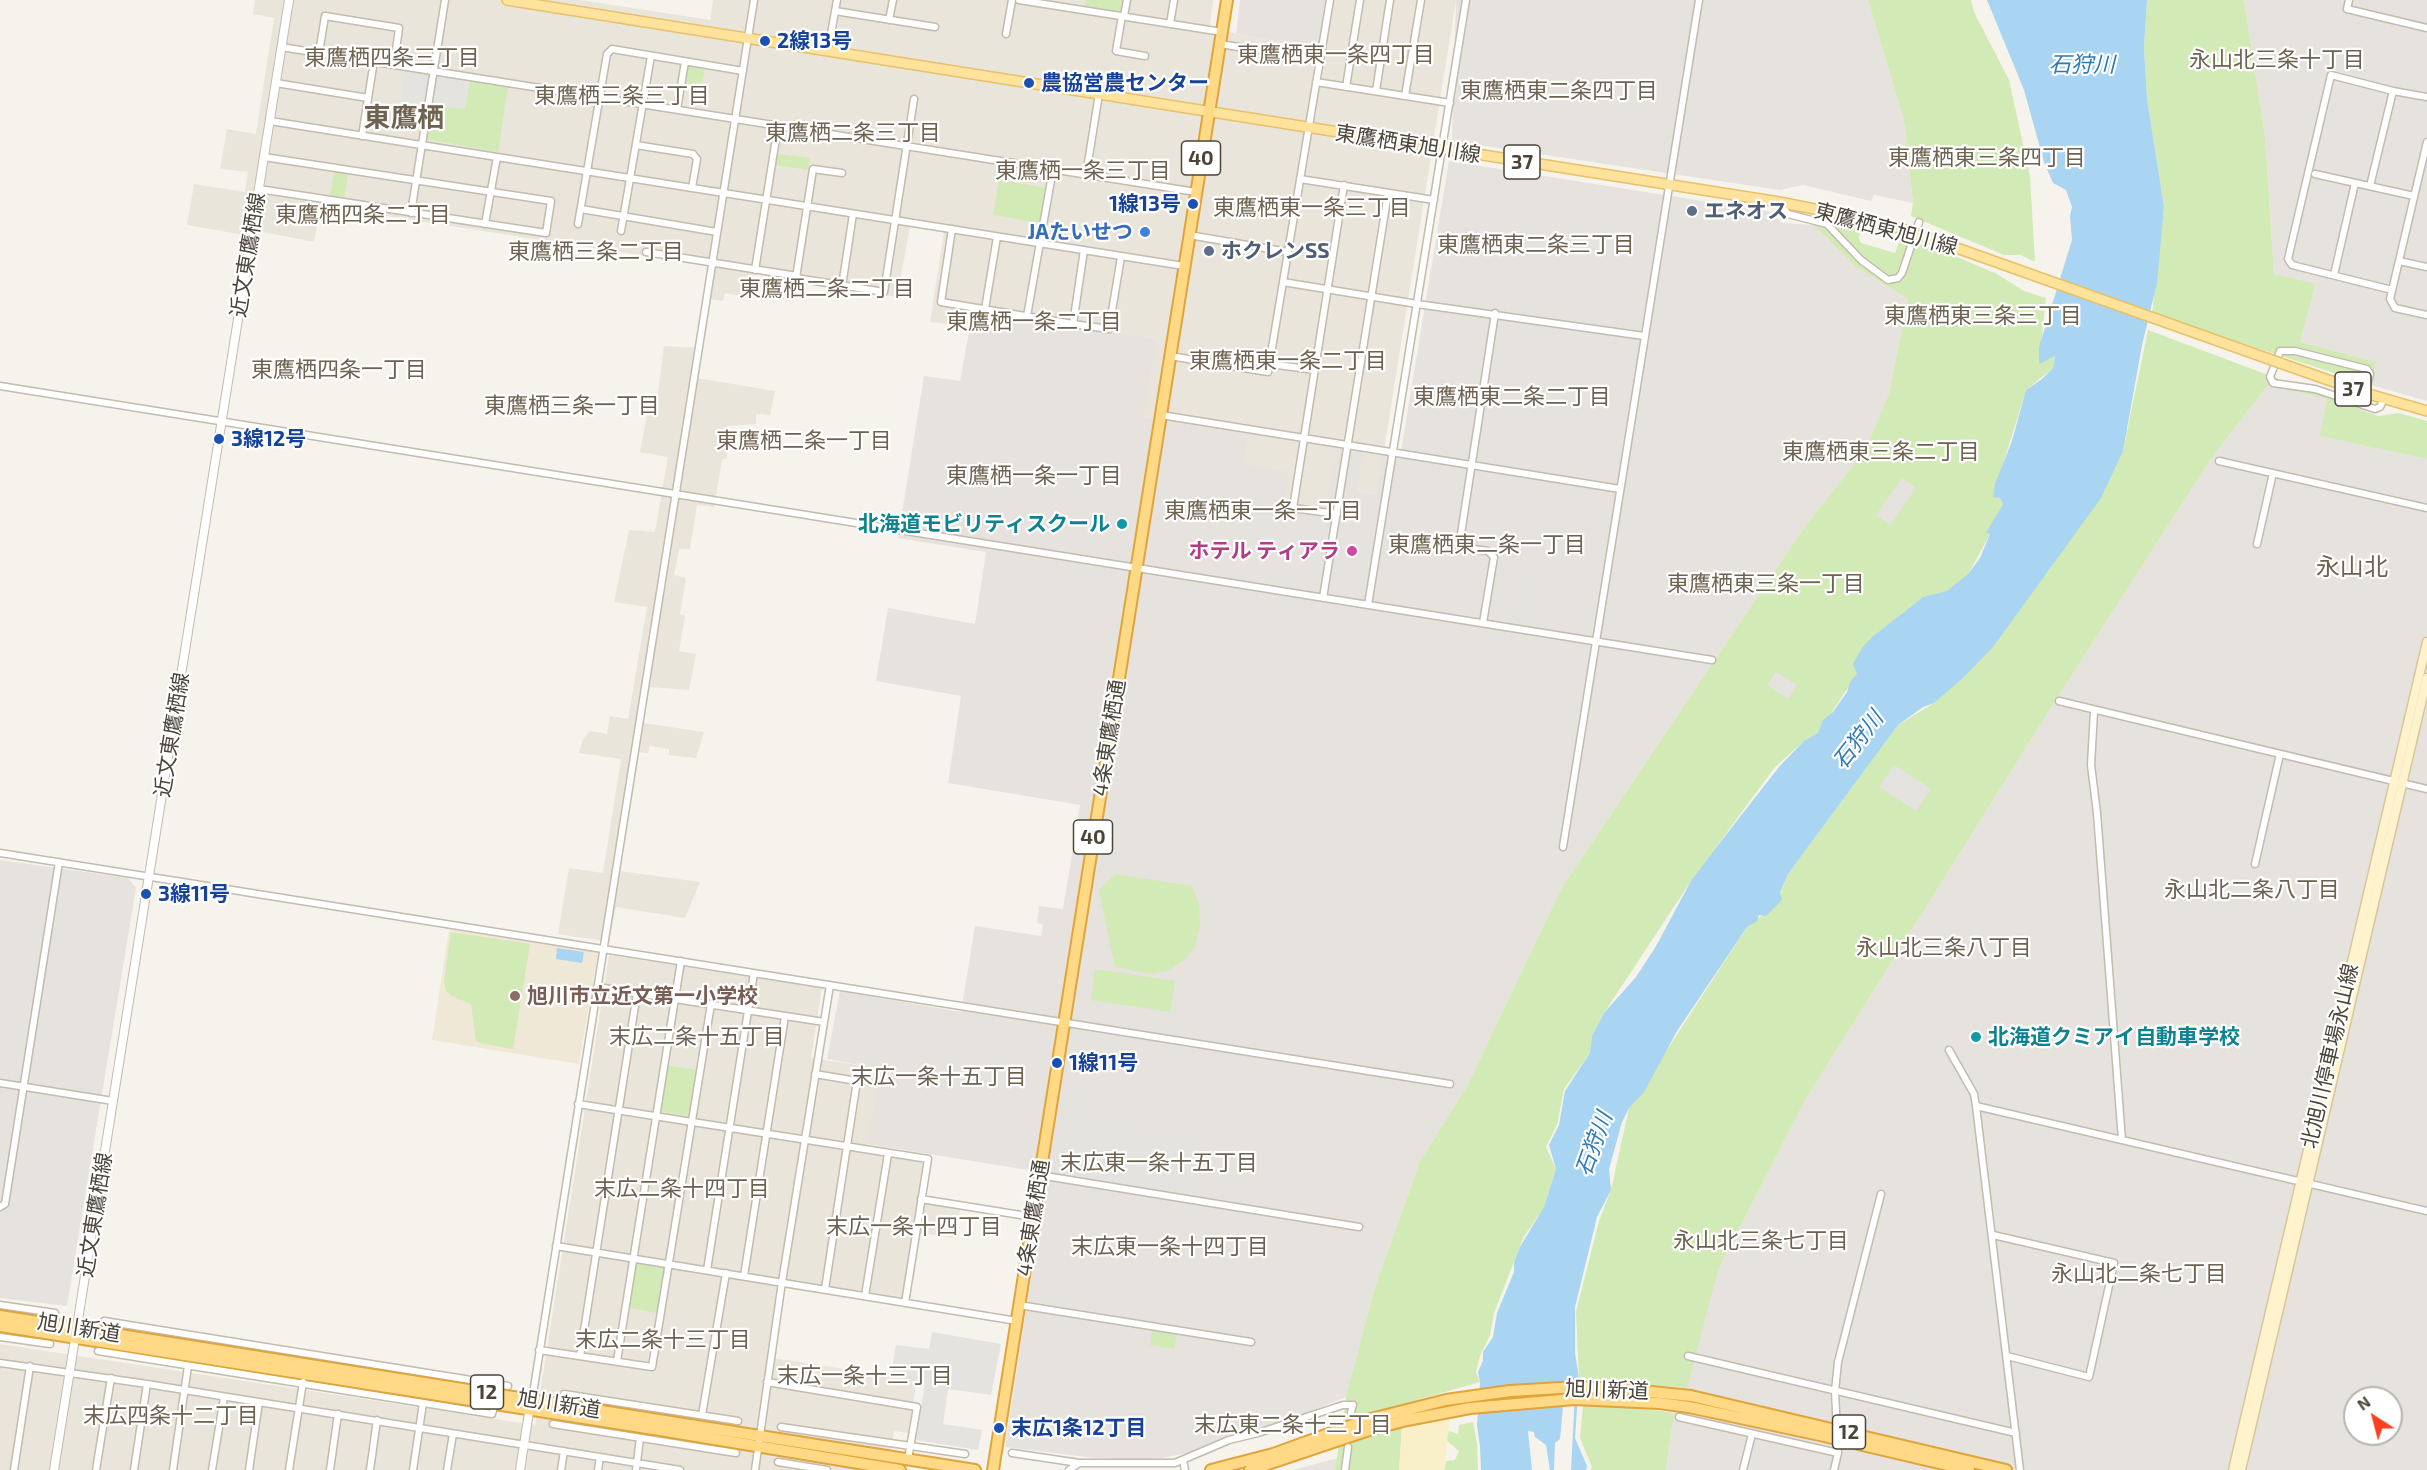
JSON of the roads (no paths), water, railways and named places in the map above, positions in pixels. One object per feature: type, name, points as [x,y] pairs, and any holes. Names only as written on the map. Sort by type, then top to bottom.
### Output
[{"type":"highway","name":"40","points":[[1209,112],[1227,0]]},
{"type":"highway","name":"4条東鷹栖通","points":[[993,1470],[1209,112]]},
{"type":"highway","name":"旭川新道","points":[[0,1316],[77,1332],[129,1351],[369,1388],[495,1404],[562,1404],[705,1419],[759,1435],[975,1470]]},
{"type":"highway","name":"旭川新道","points":[[0,1326],[29,1336],[126,1330],[272,1353],[477,1386],[579,1423],[721,1446],[758,1447],[900,1470]]},
{"type":"highway","name":"旭川新道","points":[[1211,1470],[1376,1423],[1518,1402],[1665,1398],[1690,1401],[2006,1470]]},
{"type":"highway","name":"旭川新道","points":[[1250,1470],[1376,1423]]},
{"type":"highway","name":"旭川新道","points":[[1838,1434],[1968,1470]]},
{"type":"main road","name":"東鷹栖東旭川線","points":[[507,0],[1669,184],[1870,220],[1938,241],[2365,393],[2427,411]]},
{"type":"main road","name":"北旭川停車場永山線","points":[[2399,782],[2427,642]]},
{"type":"main road","name":"北旭川停車場永山線","points":[[2241,1470],[2305,1182],[2399,782],[2427,678]]},
{"type":"main road","name":"北旭川停車場永山線","points":[[2233,1470],[2305,1182]]},
{"type":"street","name":"近文東鷹栖線","points":[[54,1470],[289,0]]},
{"type":"street","points":[[411,213],[445,0]]},
{"type":"street","points":[[520,1470],[754,0]]},
{"type":"street","points":[[828,51],[837,0]]},
{"type":"street","points":[[889,20],[892,0]]},
{"type":"street","points":[[1006,34],[1012,0]]},
{"type":"street","points":[[1019,0],[1222,32]]},
{"type":"street","points":[[1079,8],[1080,0]]},
{"type":"street","points":[[1127,0],[1116,51],[1145,56]]},
{"type":"street","points":[[1170,24],[1174,0]]},
{"type":"street","points":[[1169,356],[1268,372],[1330,0]]},
{"type":"street","points":[[1346,87],[1359,0]]},
{"type":"street","points":[[1376,91],[1390,0]]},
{"type":"street","points":[[1405,96],[1421,0]]},
{"type":"street","points":[[1368,605],[1466,0]]},
{"type":"street","points":[[1563,847],[1699,0]]},
{"type":"street","points":[[2349,0],[2347,9],[2427,28]]},
{"type":"street","points":[[835,11],[935,27]]},
{"type":"street","points":[[319,53],[325,16],[399,28],[393,64]]},
{"type":"street","points":[[1220,44],[1320,60]]},
{"type":"street","points":[[281,47],[1196,192]]},
{"type":"street","points":[[578,224],[607,54],[612,49],[743,71]]},
{"type":"street","points":[[621,231],[651,56]]},
{"type":"street","points":[[362,136],[374,61]]},
{"type":"street","points":[[677,109],[685,62]]},
{"type":"street","points":[[2392,290],[2292,265],[2288,259],[2331,75],[2427,97]]},
{"type":"street","points":[[1316,82],[1450,103]]},
{"type":"street","points":[[276,84],[368,98]]},
{"type":"street","points":[[2370,186],[2393,91]]},
{"type":"street","points":[[1086,174],[1099,94]]},
{"type":"street","points":[[646,252],[884,292],[914,99]]},
{"type":"street","points":[[270,121],[1184,266]]},
{"type":"street","points":[[755,270],[778,126]]},
{"type":"street","points":[[2427,142],[2390,299],[2395,308],[2427,315]]},
{"type":"street","points":[[636,145],[693,154],[697,159],[692,188]]},
{"type":"street","points":[[259,189],[546,233],[551,201],[264,157]]},
{"type":"street","points":[[485,224],[497,157]]},
{"type":"street","points":[[797,276],[813,169],[842,173]]},
{"type":"street","points":[[1027,316],[1053,169]]},
{"type":"street","points":[[2315,174],[2414,196]]},
{"type":"street","points":[[1300,178],[1434,200]]},
{"type":"street","points":[[2334,275],[2355,183]]},
{"type":"street","points":[[1337,514],[1293,508],[1344,185]]},
{"type":"street","points":[[1323,598],[1388,193]]},
{"type":"street","points":[[1779,202],[1788,213],[1827,224],[1861,260],[1888,280],[1898,278],[1902,273],[1919,222]]},
{"type":"street","points":[[581,209],[717,232]]},
{"type":"street","points":[[842,286],[853,214]]},
{"type":"street","points":[[952,229],[941,302],[1073,324],[1109,329],[1121,257]]},
{"type":"street","points":[[1189,235],[1288,252]]},
{"type":"street","points":[[985,309],[997,237]]},
{"type":"street","points":[[1073,324],[1084,250]]},
{"type":"street","points":[[2399,261],[2427,267]]},
{"type":"street","points":[[1283,282],[1417,304],[1644,336]]},
{"type":"street","points":[[1483,623],[1494,557],[1488,551],[1459,547],[1495,314]]},
{"type":"street","points":[[2365,393],[2370,374],[2367,369],[2295,351],[2280,351],[2270,377],[2273,383],[2315,389],[2375,409],[2380,407],[2384,399]]},
{"type":"street","points":[[1270,364],[1315,370]]},
{"type":"street","points":[[0,386],[1712,660]]},
{"type":"street","points":[[1160,414],[1620,489]]},
{"type":"street","points":[[2218,461],[2427,508]]},
{"type":"street","points":[[2258,544],[2273,473]]},
{"type":"street","points":[[2059,701],[2427,789]]},
{"type":"street","points":[[2094,711],[2091,765],[2097,813],[2122,1140]]},
{"type":"street","points":[[2255,864],[2280,754]]},
{"type":"street","points":[[0,853],[1450,1084]]},
{"type":"street","points":[[0,1207],[5,1204],[59,862]]},
{"type":"street","points":[[616,1361],[681,961]]},
{"type":"street","points":[[706,1270],[754,973]]},
{"type":"street","points":[[755,1470],[782,1282],[830,985]]},
{"type":"street","points":[[597,987],[824,1022]]},
{"type":"street","points":[[580,1356],[637,993]]},
{"type":"street","points":[[539,1350],[652,1367],[711,1004]]},
{"type":"street","points":[[744,1276],[785,1016]]},
{"type":"street","points":[[1949,1050],[1974,1094],[2020,1470]]},
{"type":"street","points":[[815,1074],[857,1081],[825,1289]]},
{"type":"street","points":[[0,1083],[113,1101]]},
{"type":"street","points":[[578,1104],[928,1160],[905,1303]]},
{"type":"street","points":[[1976,1106],[2427,1211]]},
{"type":"street","points":[[865,1296],[888,1154]]},
{"type":"street","points":[[1040,1175],[1359,1227]]},
{"type":"street","points":[[1834,1470],[1838,1453],[1835,1391],[1839,1362],[1881,1194]]},
{"type":"street","points":[[921,1199],[1033,1217]]},
{"type":"street","points":[[1993,1235],[2114,1263],[2089,1377],[2007,1356]]},
{"type":"street","points":[[556,1246],[1017,1321]]},
{"type":"street","points":[[726,1273],[705,1419],[738,1420]]},
{"type":"street","points":[[0,1305],[55,1313]]},
{"type":"street","points":[[1019,1305],[1251,1342]]},
{"type":"street","points":[[104,1321],[126,1330]]},
{"type":"street","points":[[0,1337],[29,1336],[50,1344]]},
{"type":"street","points":[[98,1351],[129,1351],[188,1366],[303,1382],[369,1388],[423,1403],[492,1414],[495,1404]]},
{"type":"street","points":[[1688,1356],[2016,1433]]},
{"type":"street","points":[[0,1363],[377,1420],[419,1429],[600,1457],[637,1467],[680,1470]]},
{"type":"street","points":[[14,1470],[30,1366]]},
{"type":"street","points":[[173,1470],[188,1366]]},
{"type":"street","points":[[96,1470],[111,1378]]},
{"type":"street","points":[[289,1470],[303,1382]]},
{"type":"street","points":[[767,1382],[917,1407],[908,1459]]},
{"type":"street","points":[[134,1470],[147,1384]]},
{"type":"street","points":[[477,1386],[508,1386]]},
{"type":"street","points":[[212,1470],[224,1397]]},
{"type":"street","points":[[249,1470],[259,1402]]},
{"type":"street","points":[[413,1470],[423,1403]]},
{"type":"street","points":[[1012,1453],[1079,1463],[1175,1463],[1229,1440],[1258,1433],[1343,1405],[1353,1405],[1351,1412]]},
{"type":"street","points":[[330,1470],[338,1414]]},
{"type":"street","points":[[1679,1417],[1838,1453]]},
{"type":"street","points":[[370,1470],[377,1420]]},
{"type":"street","points":[[553,1424],[579,1423],[640,1438],[721,1446],[736,1454]]},
{"type":"street","points":[[781,1427],[964,1454]]},
{"type":"street","points":[[796,1441],[798,1430]]},
{"type":"street","points":[[447,1470],[453,1434]]},
{"type":"street","points":[[1743,1470],[1752,1434]]},
{"type":"street","points":[[637,1467],[640,1438]]},
{"type":"street","points":[[1345,1470],[1348,1447]]},
{"type":"street","points":[[561,1470],[564,1451]]},
{"type":"street","points":[[598,1470],[600,1457]]},
{"type":"street","points":[[1183,1460],[1185,1470]]},
{"type":"street","points":[[778,1462],[827,1470]]},
{"type":"street","points":[[1069,1470],[1079,1463]]},
{"type":"water","name":"石狩川","points":[[1987,0],[2147,0],[2144,48],[2147,99],[2164,207],[2157,283],[2142,345],[2123,451],[2101,498],[1993,647],[1934,703],[1923,707],[1898,725],[1788,874],[1780,893],[1782,900],[1766,916],[1759,915],[1757,921],[1747,927],[1677,1031],[1644,1092],[1629,1108],[1622,1122],[1609,1169],[1611,1190],[1597,1217],[1575,1307],[1575,1353],[1579,1378],[1575,1438],[1587,1466],[1586,1470],[1571,1470],[1575,1395],[1570,1392],[1564,1396],[1560,1439],[1555,1443],[1554,1470],[1550,1470],[1546,1445],[1535,1437],[1534,1432],[1528,1431],[1532,1470],[1481,1470],[1477,1425],[1480,1382],[1478,1372],[1483,1361],[1483,1352],[1493,1337],[1497,1313],[1514,1272],[1514,1262],[1520,1247],[1544,1207],[1556,1169],[1549,1145],[1559,1125],[1565,1091],[1590,1053],[1592,1036],[1604,1013],[1636,977],[1655,948],[1691,881],[1711,854],[1779,767],[1804,741],[1818,733],[1823,720],[1833,712],[1847,692],[1850,682],[1857,674],[1853,664],[1862,648],[1872,637],[1923,597],[1947,591],[1969,573],[1980,558],[1990,534],[1986,533],[2003,504],[2000,498],[1993,497],[1995,484],[2012,441],[2026,390],[2053,368],[2055,356],[2039,364],[2039,347],[2072,240],[2070,216],[2072,207],[2066,190],[2053,183],[2044,162],[2024,90]]},
{"type":"water","points":[[557,948],[584,952],[582,963],[556,959]]},
{"type":"tunnel","points":[[1348,1447],[1351,1412]]},
{"type":"place","name":"2線13号","points":[[765,41]]},
{"type":"place","name":"農協営農センター","points":[[1029,83]]},
{"type":"place","name":"1線13号","points":[[1193,204]]},
{"type":"place","name":"エネオス","points":[[1692,211]]},
{"type":"place","name":"JAたいせつ","points":[[1145,232]]},
{"type":"place","name":"ホクレンSS","points":[[1209,251]]},
{"type":"place","name":"3線12号","points":[[219,439]]},
{"type":"place","name":"北海道モビリティスクール","points":[[1122,524]]},
{"type":"place","name":"ホテル ティアラ","points":[[1352,551]]},
{"type":"place","name":"3線11号","points":[[146,894]]},
{"type":"place","name":"旭川市立近文第一小学校","points":[[515,996]]},
{"type":"place","name":"北海道クミアイ自動車学校","points":[[1976,1037]]},
{"type":"place","name":"1線11号","points":[[1057,1063]]},
{"type":"place","name":"末広1条12丁目","points":[[999,1428]]},
{"type":"district","name":"東鷹栖東一条四丁目","points":[[1336,55]]},
{"type":"district","name":"東鷹栖四条三丁目","points":[[392,58]]},
{"type":"district","name":"永山北三条十丁目","points":[[2277,60]]},
{"type":"district","name":"東鷹栖東二条四丁目","points":[[1559,91]]},
{"type":"district","name":"東鷹栖三条三丁目","points":[[622,96]]},
{"type":"district","name":"東鷹栖","points":[[404,118]]},
{"type":"district","name":"東鷹栖二条三丁目","points":[[853,133]]},
{"type":"district","name":"東鷹栖東三条四丁目","points":[[1987,158]]},
{"type":"district","name":"東鷹栖一条三丁目","points":[[1083,171]]},
{"type":"district","name":"東鷹栖東一条三丁目","points":[[1312,208]]},
{"type":"district","name":"東鷹栖四条二丁目","points":[[363,215]]},
{"type":"district","name":"東鷹栖東二条三丁目","points":[[1536,245]]},
{"type":"district","name":"東鷹栖三条二丁目","points":[[596,252]]},
{"type":"district","name":"東鷹栖二条二丁目","points":[[827,289]]},
{"type":"district","name":"東鷹栖東三条三丁目","points":[[1983,316]]},
{"type":"district","name":"東鷹栖一条二丁目","points":[[1034,322]]},
{"type":"district","name":"東鷹栖東一条二丁目","points":[[1288,361]]},
{"type":"district","name":"東鷹栖四条一丁目","points":[[339,370]]},
{"type":"district","name":"東鷹栖東二条二丁目","points":[[1512,397]]},
{"type":"district","name":"東鷹栖三条一丁目","points":[[572,406]]},
{"type":"district","name":"東鷹栖二条一丁目","points":[[804,441]]},
{"type":"district","name":"東鷹栖東三条二丁目","points":[[1881,452]]},
{"type":"district","name":"東鷹栖一条一丁目","points":[[1034,476]]},
{"type":"district","name":"東鷹栖東一条一丁目","points":[[1263,511]]},
{"type":"district","name":"東鷹栖東二条一丁目","points":[[1487,545]]},
{"type":"district","name":"永山北","points":[[2352,567]]},
{"type":"district","name":"東鷹栖東三条一丁目","points":[[1766,584]]},
{"type":"district","name":"永山北二条八丁目","points":[[2252,890]]},
{"type":"district","name":"永山北三条八丁目","points":[[1944,948]]},
{"type":"district","name":"末広二条十五丁目","points":[[697,1037]]},
{"type":"district","name":"末広一条十五丁目","points":[[939,1077]]},
{"type":"district","name":"末広東一条十五丁目","points":[[1159,1163]]},
{"type":"district","name":"末広二条十四丁目","points":[[682,1189]]},
{"type":"district","name":"末広一条十四丁目","points":[[914,1227]]},
{"type":"district","name":"永山北三条七丁目","points":[[1761,1241]]},
{"type":"district","name":"末広東一条十四丁目","points":[[1170,1247]]},
{"type":"district","name":"永山北二条七丁目","points":[[2139,1274]]},
{"type":"district","name":"末広二条十三丁目","points":[[663,1340]]},
{"type":"district","name":"末広一条十三丁目","points":[[865,1376]]},
{"type":"district","name":"末広四条十二丁目","points":[[171,1416]]},
{"type":"district","name":"末広東二条十三丁目","points":[[1293,1425]]}]
